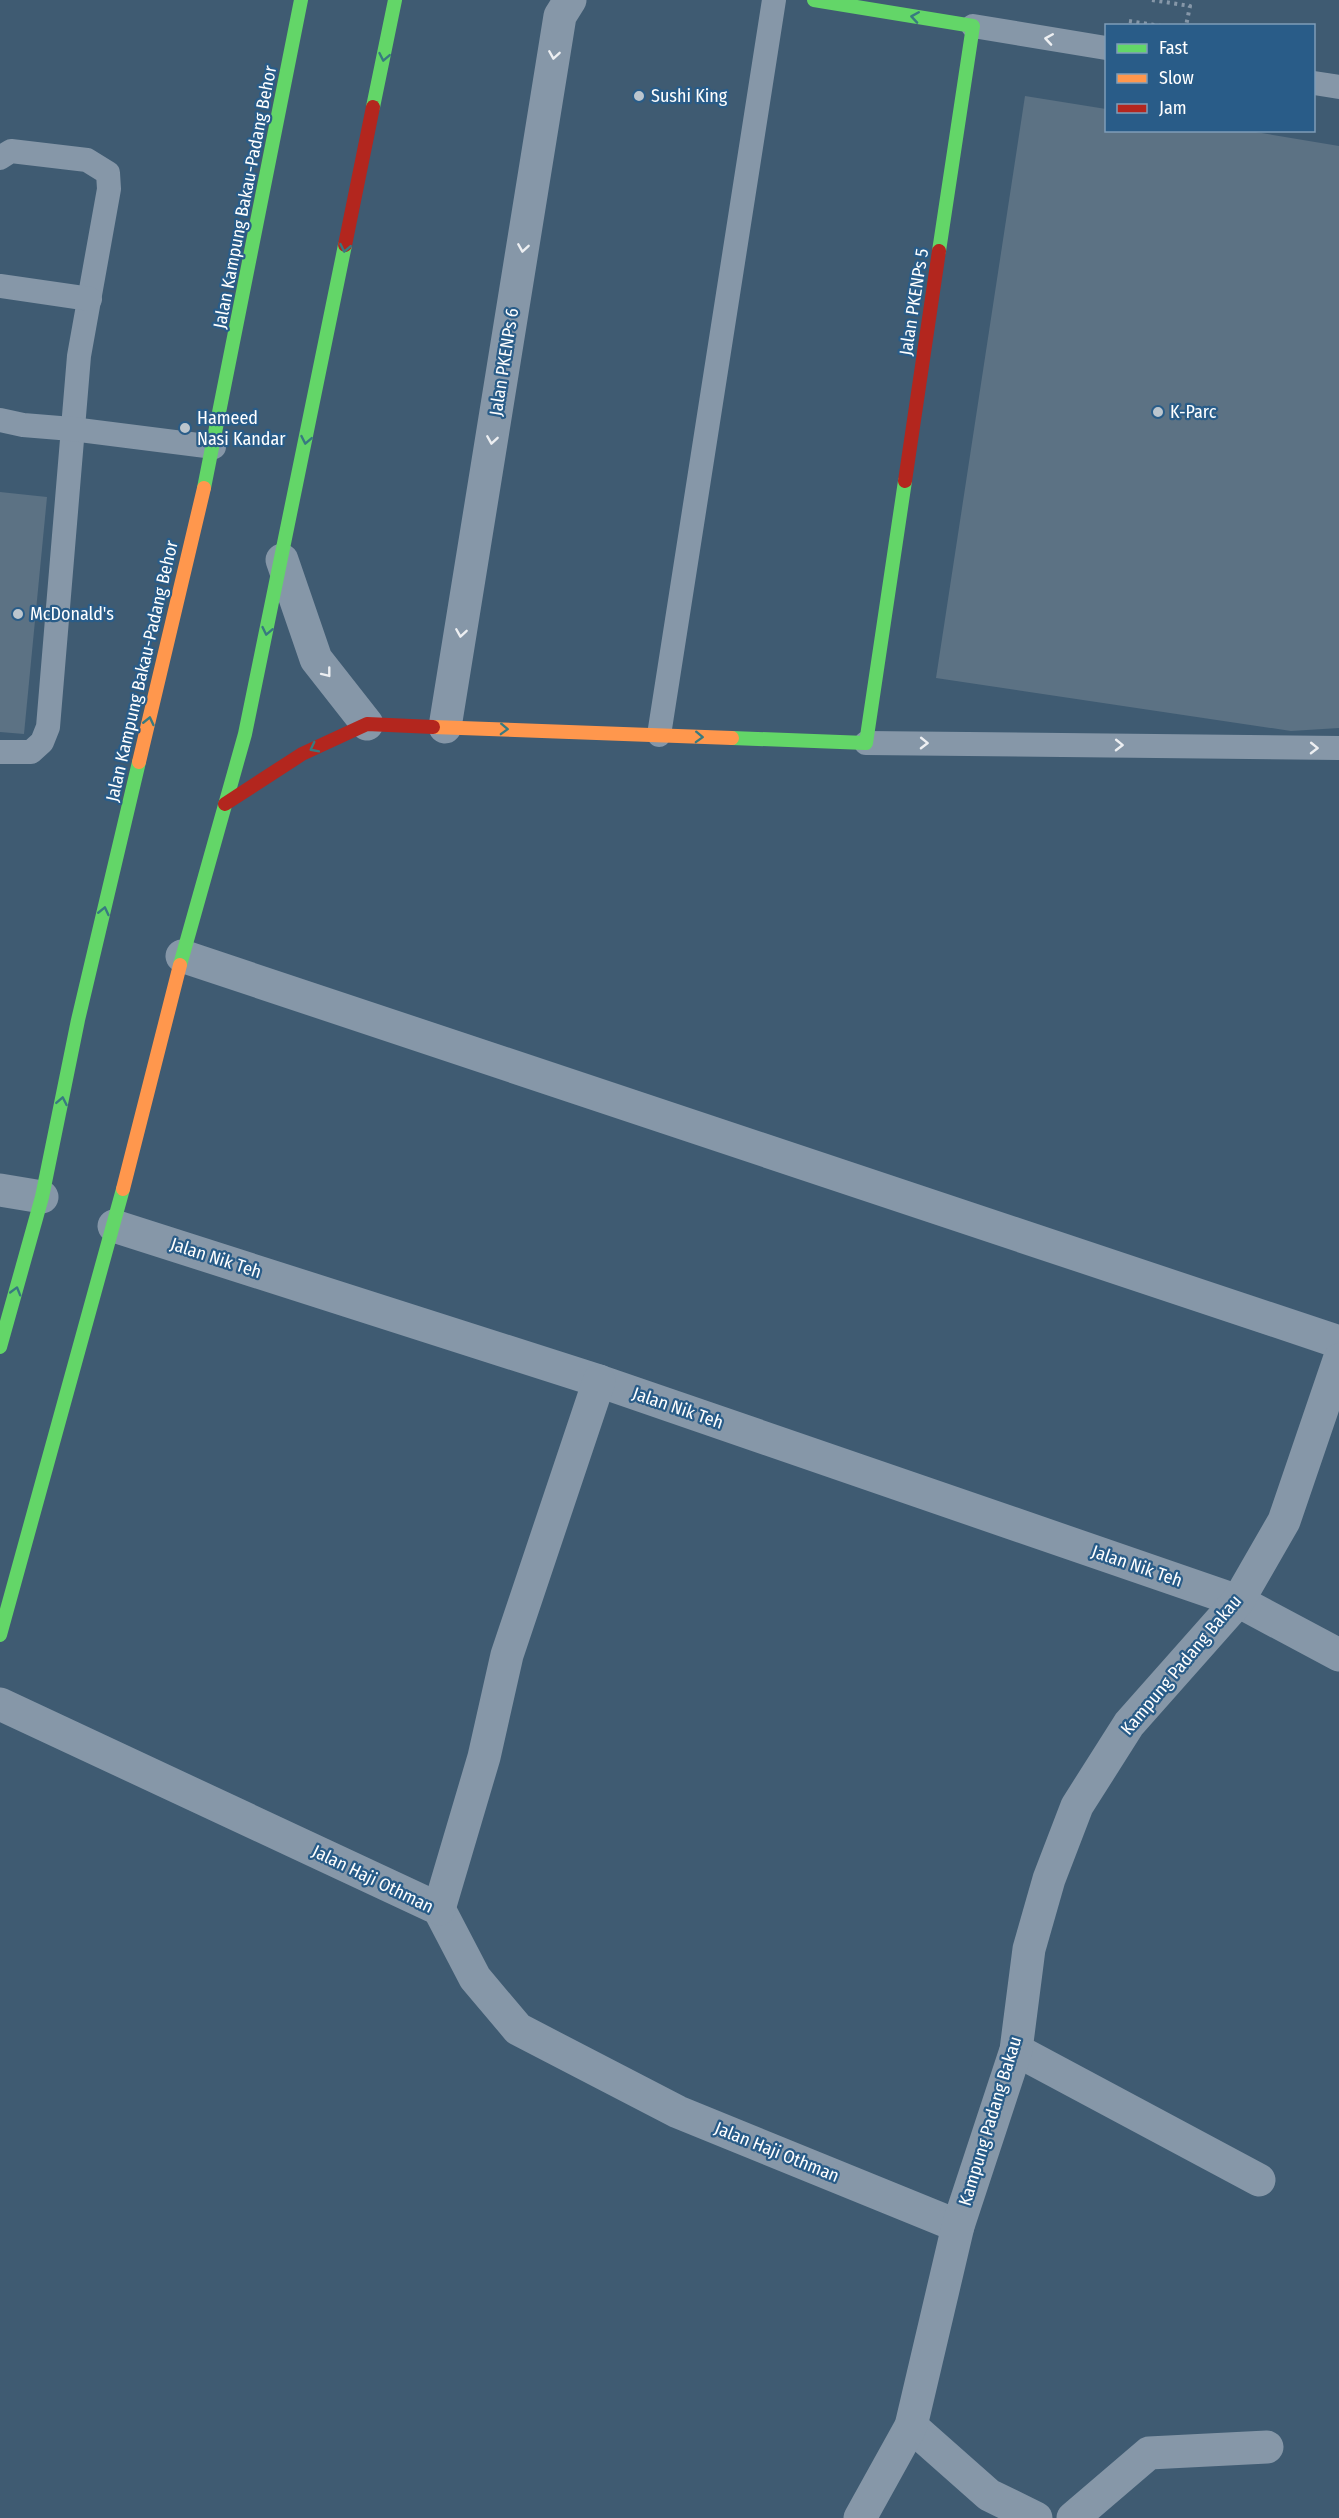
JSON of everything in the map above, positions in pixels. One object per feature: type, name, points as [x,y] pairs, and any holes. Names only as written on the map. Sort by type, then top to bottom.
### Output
[{"type":"street","name":"Jalan Kampung Bakau-Padang Behor","points":[[0,1347],[42,1197],[78,1020],[214,447],[301,0]]},
{"type":"street","points":[[0,1635],[114,1226],[182,956],[245,734],[395,0]]},
{"type":"street","name":"Jalan PKENPs 6","points":[[445,727],[561,15],[570,0]]},
{"type":"street","points":[[814,0],[973,26]]},
{"type":"street","name":"Jalan PKENPs 5","points":[[866,743],[973,26]]},
{"type":"street","points":[[282,561],[316,659],[367,724]]},
{"type":"street","points":[[225,804],[302,754],[367,724],[866,743]]},
{"type":"street","points":[[182,956],[1339,1342]]},
{"type":"street","points":[[0,1190],[42,1197]]},
{"type":"street","name":"Jalan Nik Teh","points":[[114,1226],[599,1381],[1238,1601],[1339,1655]]},
{"type":"street","name":"Kampung Padang Bakau","points":[[860,2518],[911,2426],[958,2226],[1016,2050],[1029,1949],[1049,1879],[1077,1806],[1129,1724],[1238,1601],[1284,1521],[1339,1359]]},
{"type":"street","points":[[439,1909],[484,1757],[507,1655],[599,1381]]},
{"type":"street","name":"Jalan Haji Othman","points":[[0,1704],[439,1909],[475,1978],[518,2029],[678,2112],[958,2226]]},
{"type":"street","points":[[1016,2050],[1259,2180]]},
{"type":"street","points":[[911,2426],[989,2495],[1036,2518]]},
{"type":"street","points":[[1072,2518],[1149,2452],[1267,2447]]},
{"type":"lane","points":[[659,735],[774,0]]},
{"type":"lane","points":[[973,26],[1105,48]]},
{"type":"lane","points":[[1315,83],[1339,87]]},
{"type":"lane","points":[[0,158],[11,151],[87,160],[108,173],[110,189],[79,356],[48,727],[42,742],[31,752],[0,752]]},
{"type":"lane","points":[[0,286],[90,299]]},
{"type":"lane","points":[[0,420],[23,425],[214,447]]},
{"type":"lane","points":[[866,743],[1339,748]]},
{"type":"path","points":[[1152,0],[1190,6],[1186,24]]},
{"type":"building","name":"K-Parc","points":[[1025,96],[1105,109],[1105,132],[1256,132],[1339,146],[1339,728],[1291,731],[936,678]]},
{"type":"building","name":"McDonald's","points":[[0,492],[47,497],[24,734],[0,732]]},
{"type":"traffic: fast","points":[[204,488],[301,0]]},
{"type":"traffic: fast","points":[[373,107],[395,0]]},
{"type":"traffic: fast","points":[[814,0],[973,26],[939,251]]},
{"type":"traffic: fast","points":[[180,965],[245,734],[345,245]]},
{"type":"traffic: fast","points":[[732,738],[866,743],[905,481]]},
{"type":"traffic: fast","points":[[0,1347],[42,1197],[78,1020],[139,762]]},
{"type":"traffic: fast","points":[[0,1635],[123,1189]]},
{"type":"traffic: slow","points":[[139,762],[204,488]]},
{"type":"traffic: slow","points":[[433,727],[732,738]]},
{"type":"traffic: slow","points":[[123,1189],[180,965]]},
{"type":"traffic: jam","points":[[345,245],[373,107]]},
{"type":"traffic: jam","points":[[905,481],[939,251]]},
{"type":"traffic: jam","points":[[225,804],[302,754],[367,724],[433,727]]},
{"type":"place","name":"Sushi King","points":[[639,96]]},
{"type":"place","name":"K-Parc","points":[[1158,412]]},
{"type":"place","name":"Hameed Nasi Kandar","points":[[185,428]]},
{"type":"place","name":"McDonald's","points":[[18,614]]}]
